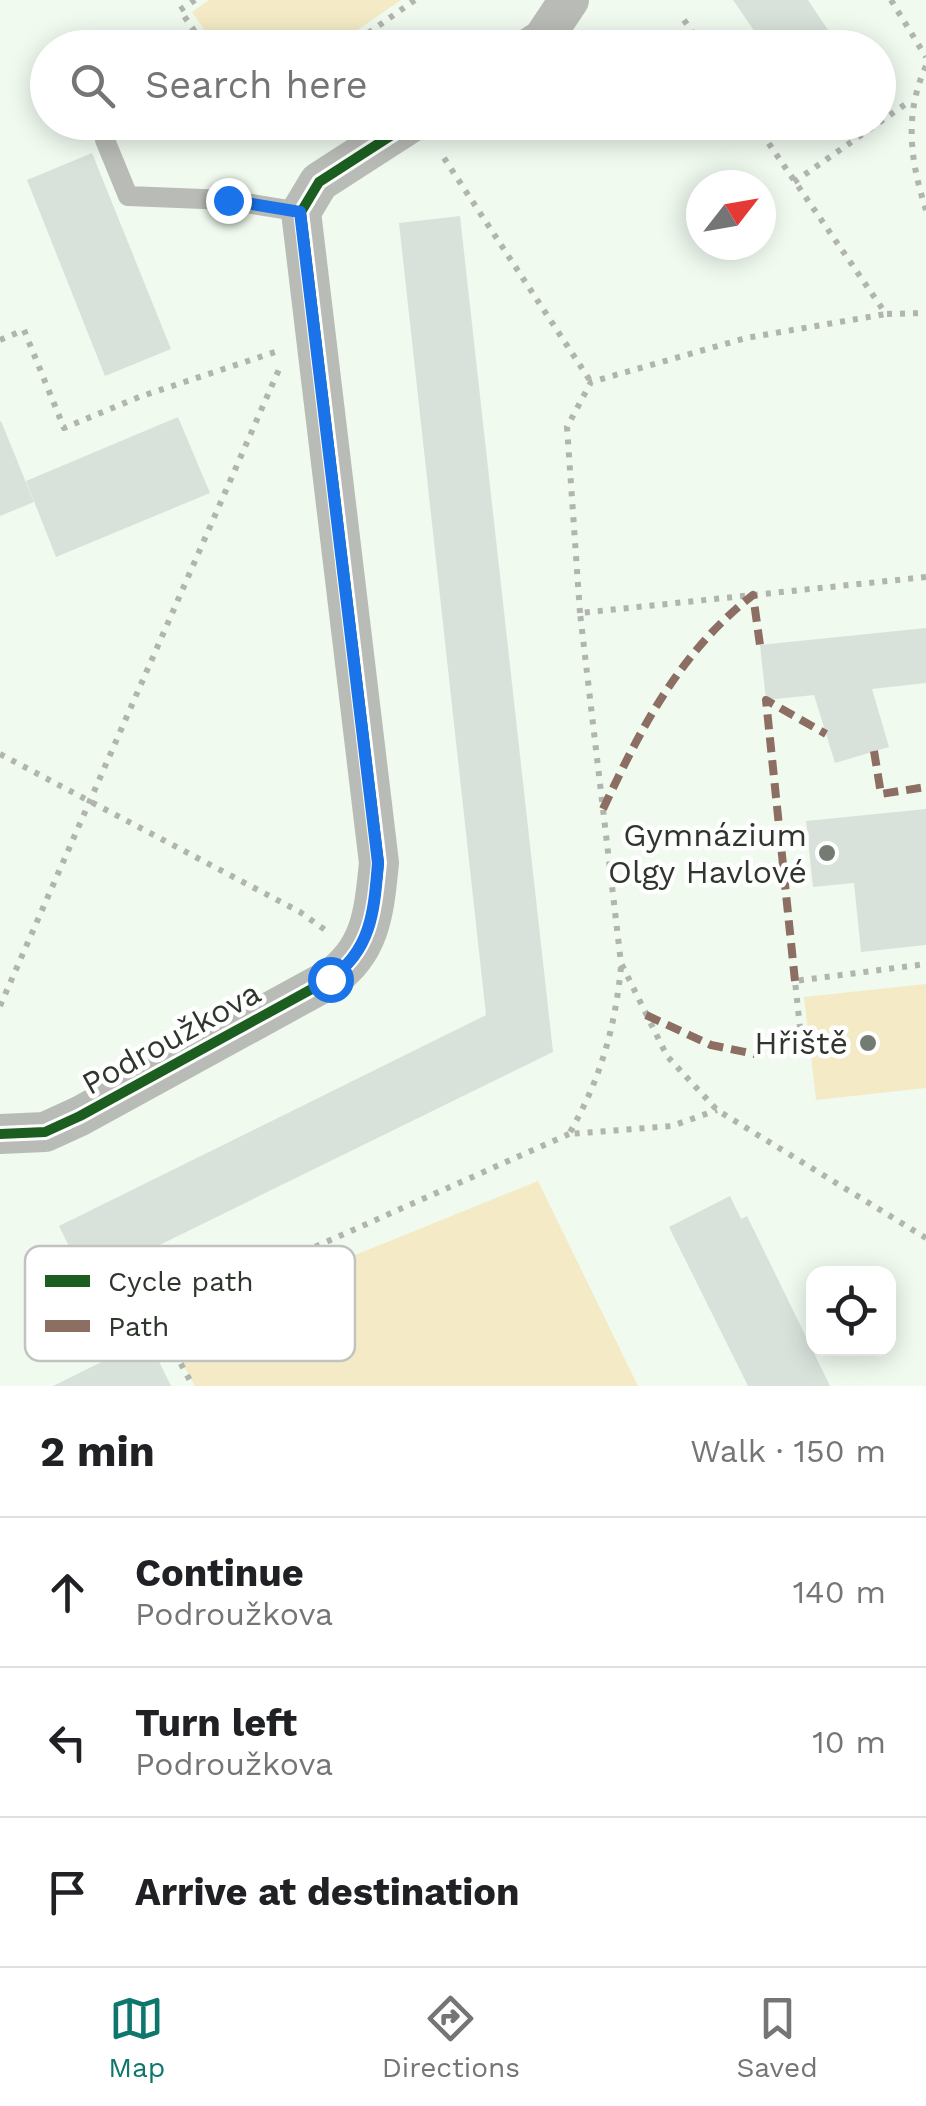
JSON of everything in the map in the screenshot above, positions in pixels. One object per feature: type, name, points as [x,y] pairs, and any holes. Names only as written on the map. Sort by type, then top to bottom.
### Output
[{"type":"street","points":[[549,30],[569,0]]},
{"type":"street","points":[[358,954],[373,924],[378,863],[302,344],[300,212],[319,182],[384,140]]},
{"type":"street","name":"Podroužkova","points":[[0,1134],[45,1132],[80,1116],[330,979],[358,954]]},
{"type":"lane","points":[[105,140],[128,196],[228,200],[300,212]]},
{"type":"path","points":[[194,30],[180,10],[195,0]]},
{"type":"path","points":[[372,30],[414,0]]},
{"type":"path","points":[[891,0],[926,57]]},
{"type":"path","points":[[684,20],[691,30]]},
{"type":"path","points":[[926,66],[910,100],[915,176],[926,210]]},
{"type":"path","points":[[896,110],[910,100]]},
{"type":"path","points":[[766,140],[886,314]]},
{"type":"path","points":[[794,182],[853,140]]},
{"type":"path","points":[[444,158],[591,382]]},
{"type":"path","points":[[569,1134],[590,1096],[615,1025],[621,963],[580,613],[567,427],[591,382],[746,338],[886,314],[926,313]]},
{"type":"path","points":[[0,340],[24,330],[64,428],[139,397],[302,344]]},
{"type":"path","points":[[0,1006],[89,802],[302,344]]},
{"type":"path","points":[[580,613],[926,578]]},
{"type":"path","points":[[0,754],[300,912],[358,954]]},
{"type":"path","points":[[621,963],[667,1056],[717,1110],[926,1238]]},
{"type":"path","points":[[755,1054],[802,1046],[795,981],[926,964]]},
{"type":"path","points":[[318,1246],[569,1134],[672,1126],[717,1110]]},
{"type":"path","points":[[179,1361],[193,1386]]},
{"type":"shaded area","points":[[209,0],[401,0],[358,30],[204,30],[192,12]]},
{"type":"shaded area","name":"Hřiště","points":[[926,984],[926,1088],[816,1100],[804,997]]},
{"type":"shaded area","points":[[538,1181],[638,1386],[195,1386],[181,1361],[355,1361],[355,1255]]},
{"type":"building","points":[[733,0],[808,0],[828,30],[754,30]]},
{"type":"building","points":[[92,153],[171,349],[105,376],[27,180]]},
{"type":"building","points":[[460,216],[553,1052],[157,1246],[69,1246],[59,1226],[486,1015],[399,223]]},
{"type":"building","points":[[178,417],[210,493],[56,557],[26,481]]},
{"type":"building","points":[[0,422],[34,502],[0,516]]},
{"type":"building","points":[[926,628],[926,683],[872,689],[889,747],[835,763],[814,695],[766,700],[760,645]]},
{"type":"building","name":"Gymnázium Olgy Havlové","points":[[926,809],[926,945],[861,952],[854,883],[813,887],[806,821]]},
{"type":"building","points":[[730,1196],[741,1219],[747,1216],[806,1337],[806,1356],[815,1356],[830,1386],[748,1386],[669,1227]]},
{"type":"building","points":[[104,1361],[159,1361],[171,1386],[53,1386]]},
{"type":"marked path","points":[[603,809],[665,692],[704,641],[753,595],[760,645]]},
{"type":"marked path","points":[[795,981],[766,700],[826,734]]},
{"type":"marked path","points":[[874,751],[881,794],[926,787]]},
{"type":"marked path","points":[[646,1015],[711,1045],[755,1054]]},
{"type":"cycle path","points":[[0,1134],[45,1132],[80,1116],[330,979],[344,968],[363,942],[372,913],[379,863],[301,212],[319,182],[384,140]]},
{"type":"place","name":"Gymnázium Olgy Havlové","points":[[827,853]]},
{"type":"place","name":"Hřiště","points":[[868,1043]]},
{"type":"route","points":[[228,200],[300,212],[378,863],[373,924],[358,954],[330,979]]}]
